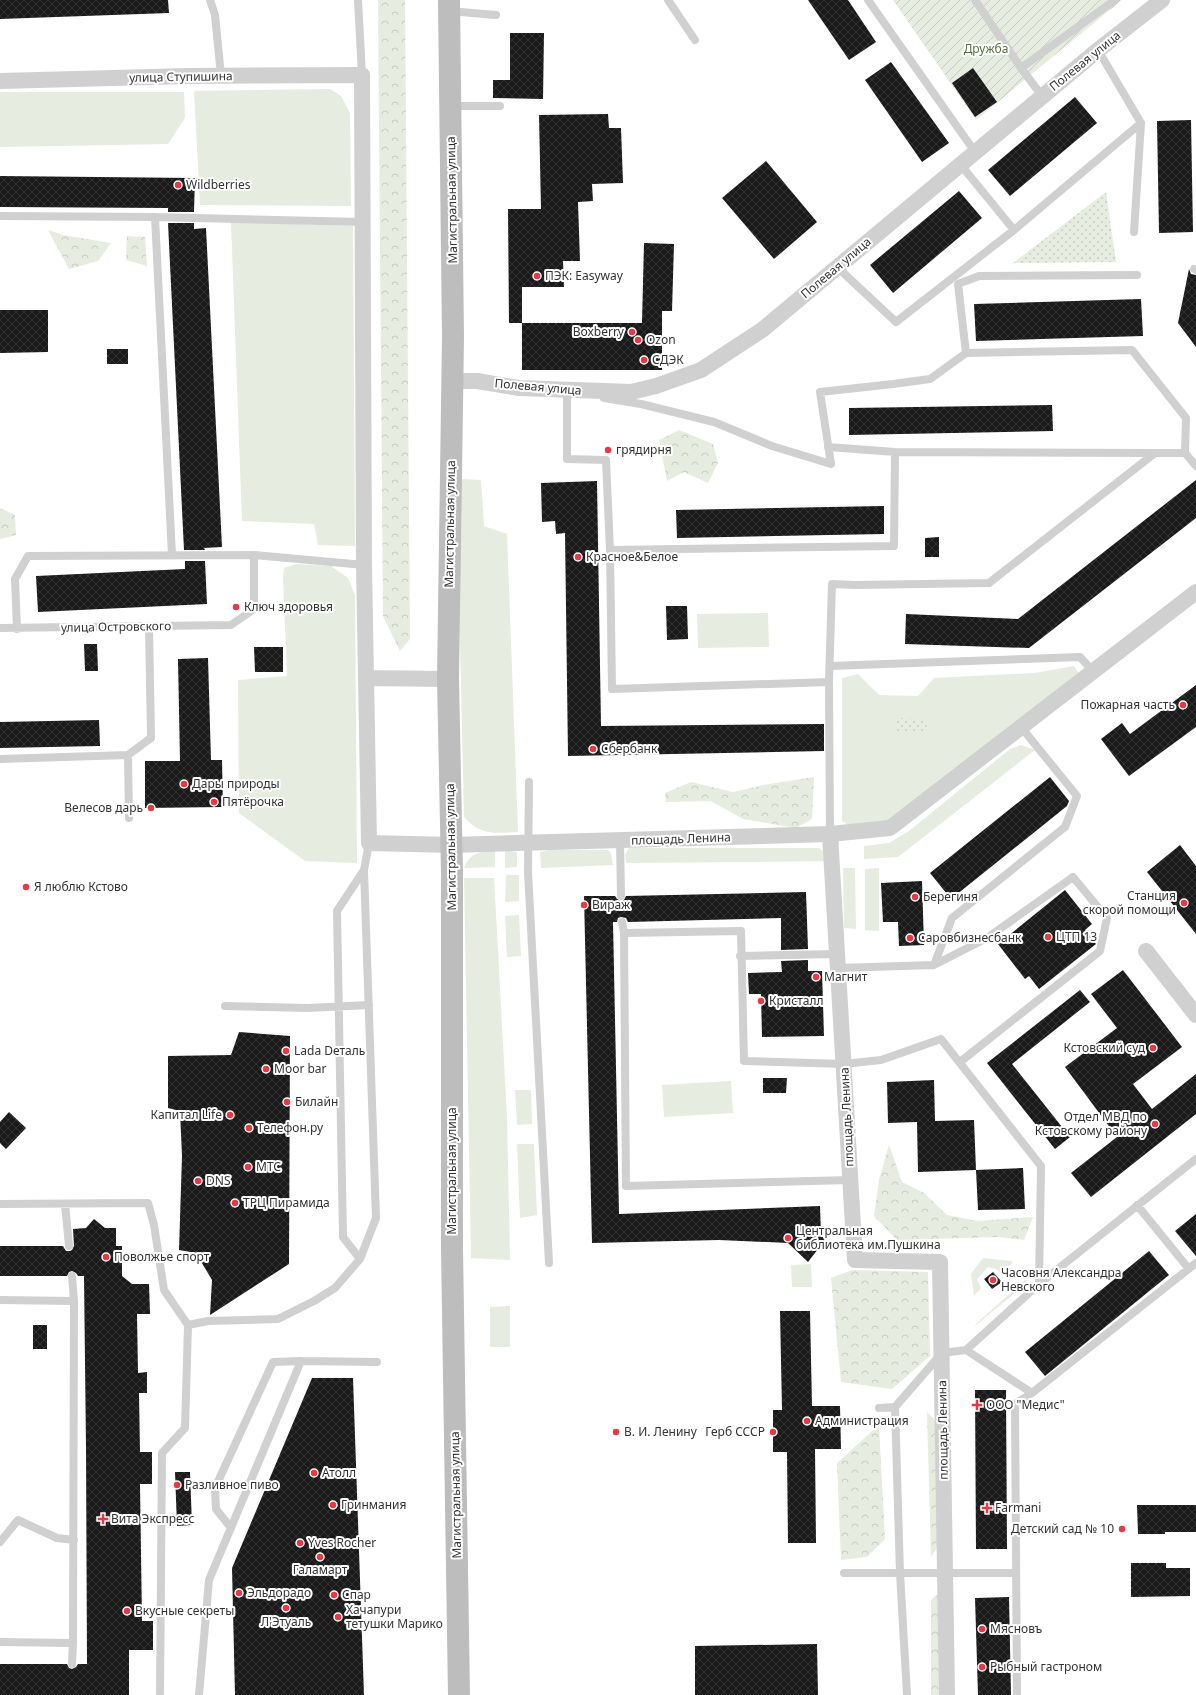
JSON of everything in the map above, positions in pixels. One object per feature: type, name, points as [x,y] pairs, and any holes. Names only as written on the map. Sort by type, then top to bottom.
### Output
[{"type":"main road","name":"Магистральная улица","points":[[449,5],[452,381],[448,679],[452,845],[452,1249],[459,1695]]},
{"type":"street","name":"Полевая улица","points":[[452,381],[477,381],[519,388],[568,391],[631,392],[656,386],[701,370],[762,330],[1042,96],[1162,0]]},
{"type":"street","name":"улица Ступишина","points":[[0,81],[220,76],[362,75]]},
{"type":"street","points":[[362,75],[364,565],[369,843]]},
{"type":"street","points":[[830,834],[890,828],[1196,592]]},
{"type":"street","points":[[366,678],[448,679]]},
{"type":"street","name":"площадь Ленина","points":[[369,843],[452,845],[830,834],[855,1260],[940,1262],[947,1695]]},
{"type":"street","points":[[1146,951],[1196,1015]]},
{"type":"lane","points":[[210,0],[215,15],[220,76]]},
{"type":"lane","points":[[358,0],[362,75]]},
{"type":"lane","points":[[668,0],[695,40]]},
{"type":"lane","points":[[868,0],[975,152]]},
{"type":"lane","points":[[975,0],[1042,96]]},
{"type":"lane","points":[[1021,68],[1115,0]]},
{"type":"lane","points":[[449,5],[496,15]]},
{"type":"lane","points":[[1098,50],[1141,123],[1134,232]]},
{"type":"lane","points":[[451,106],[500,106]]},
{"type":"lane","points":[[837,267],[896,322],[1014,230],[1141,123]]},
{"type":"lane","points":[[960,164],[1014,230]]},
{"type":"lane","points":[[0,216],[155,217],[363,222]]},
{"type":"lane","points":[[155,217],[172,555]]},
{"type":"lane","points":[[966,353],[958,284],[979,276],[1137,275]]},
{"type":"lane","points":[[829,682],[612,689],[610,550],[606,460],[567,459],[568,391],[641,404],[714,422],[772,446],[831,464],[820,392],[930,379],[966,353],[1132,350],[1186,418],[1185,453],[1196,466]]},
{"type":"lane","points":[[828,447],[895,452],[1185,453]]},
{"type":"lane","points":[[610,550],[894,546],[895,452]]},
{"type":"lane","points":[[830,834],[829,682],[832,584],[988,583],[1155,453]]},
{"type":"lane","points":[[17,629],[15,579],[28,556],[254,555],[364,565]]},
{"type":"lane","name":"улица Островского","points":[[0,628],[17,629],[231,625],[254,609],[254,555]]},
{"type":"lane","points":[[0,759],[128,755],[151,738],[149,626]]},
{"type":"lane","points":[[830,666],[1080,657],[1093,671]]},
{"type":"lane","points":[[934,965],[952,918],[1065,827],[1077,796],[1021,727]]},
{"type":"lane","points":[[128,755],[129,818]]},
{"type":"lane","points":[[529,782],[528,843],[549,1263]]},
{"type":"lane","points":[[620,841],[621,896]]},
{"type":"lane","points":[[188,1325],[208,1321],[278,1318],[314,1301],[335,1288],[360,1259],[376,1218],[364,870],[369,843]]},
{"type":"lane","points":[[360,1259],[344,1237],[336,911],[364,870]]},
{"type":"lane","points":[[740,956],[934,965],[987,938],[1073,877],[1107,918],[1100,951],[960,1062]]},
{"type":"lane","points":[[622,922],[624,933],[626,1186],[851,1180]]},
{"type":"lane","points":[[624,933],[741,931],[740,956],[744,1061],[844,1064],[881,1060],[941,1039],[1041,1166],[1040,1284]]},
{"type":"lane","points":[[225,1006],[308,1008],[369,1004]]},
{"type":"lane","points":[[907,1695],[900,1573],[895,1407],[942,1353],[966,1350],[1040,1284],[1196,1159]]},
{"type":"lane","points":[[0,1204],[148,1203],[154,1225],[164,1290],[188,1325],[185,1428],[162,1453],[160,1695]]},
{"type":"lane","points":[[65,1204],[69,1246]]},
{"type":"lane","points":[[1137,1205],[1189,1268]]},
{"type":"lane","points":[[1017,1695],[1015,1404],[1032,1393],[1196,1263]]},
{"type":"lane","points":[[72,1276],[74,1301],[74,1540],[72,1664]]},
{"type":"lane","points":[[0,1300],[74,1301]]},
{"type":"lane","points":[[966,1350],[1032,1393]]},
{"type":"lane","points":[[231,1528],[216,1510],[215,1488],[273,1362],[378,1362]]},
{"type":"lane","points":[[199,1695],[209,1580],[301,1362]]},
{"type":"lane","points":[[878,1408],[895,1407]]},
{"type":"lane","points":[[0,1542],[3,1534],[18,1520],[57,1538],[74,1540]]},
{"type":"lane","points":[[844,1573],[1016,1573]]},
{"type":"lane","points":[[0,1642],[73,1643]]},
{"type":"green space","points":[[378,0],[405,0],[410,639],[400,651],[383,616]]},
{"type":"green space","name":"Дружба","points":[[893,0],[1122,0],[976,120]]},
{"type":"green space","points":[[330,89],[341,96],[350,113],[351,206],[200,205],[194,91]]},
{"type":"green space","points":[[0,92],[184,92],[185,118],[168,144],[0,147]]},
{"type":"green space","points":[[1106,192],[1116,262],[1013,263]]},
{"type":"green space","points":[[231,222],[353,226],[355,546],[318,545],[314,524],[242,521]]},
{"type":"green space","points":[[48,230],[63,235],[111,243],[98,261],[69,269]]},
{"type":"green space","points":[[127,236],[145,237],[147,266],[126,260]]},
{"type":"green space","points":[[679,430],[713,444],[718,463],[708,483],[684,472],[667,481],[659,440]]},
{"type":"green space","points":[[462,479],[481,480],[484,526],[507,534],[518,832],[488,832],[476,828],[464,817],[457,508]]},
{"type":"green space","points":[[0,508],[15,515],[16,535],[0,539]]},
{"type":"green space","points":[[296,564],[331,566],[348,578],[355,595],[357,863],[305,861],[239,813],[238,680],[287,676],[283,577],[284,568]]},
{"type":"green space","points":[[768,613],[769,647],[698,648],[697,614]]},
{"type":"green space","points":[[1074,666],[1080,675],[887,823],[851,827],[842,821],[842,678],[858,674],[879,695],[918,696],[934,678],[1035,673]]},
{"type":"green space","points":[[896,718],[927,719],[926,732],[896,731]]},
{"type":"green space","points":[[1021,745],[1035,750],[898,857],[864,859],[864,846],[889,843],[909,831],[1010,749]]},
{"type":"green space","points":[[814,777],[812,819],[796,828],[743,819],[711,801],[666,802],[665,793],[691,782],[733,792],[769,784]]},
{"type":"green space","points":[[629,848],[819,848],[825,853],[829,861],[626,863],[625,855]]},
{"type":"green space","points":[[505,850],[517,852],[517,867],[505,868]]},
{"type":"green space","points":[[549,850],[608,850],[611,853],[613,865],[541,868],[540,852]]},
{"type":"green space","points":[[495,851],[495,867],[464,868],[470,859],[476,854]]},
{"type":"green space","points":[[843,868],[855,868],[856,929],[844,928]]},
{"type":"green space","points":[[879,868],[879,931],[865,930],[865,869]]},
{"type":"green space","points":[[506,875],[519,875],[519,901],[505,902]]},
{"type":"green space","points":[[464,878],[494,878],[507,1117],[510,1260],[471,1258]]},
{"type":"green space","points":[[519,915],[521,956],[507,957],[505,916]]},
{"type":"green space","points":[[731,1081],[733,1113],[664,1117],[662,1085]]},
{"type":"green space","points":[[515,1090],[531,1090],[532,1124],[517,1125]]},
{"type":"green space","points":[[517,1144],[534,1144],[537,1215],[520,1218]]},
{"type":"green space","points":[[889,1145],[902,1182],[924,1193],[947,1215],[978,1221],[1033,1217],[1024,1240],[997,1237],[897,1240],[874,1216],[879,1180]]},
{"type":"green space","points":[[983,1258],[1013,1262],[1002,1274],[996,1269],[988,1267],[977,1279],[981,1288],[974,1296],[971,1274]]},
{"type":"green space","points":[[811,1264],[812,1287],[792,1287],[791,1265]]},
{"type":"green space","points":[[852,1270],[928,1272],[930,1356],[892,1389],[841,1382],[831,1278]]},
{"type":"green space","points":[[1026,1279],[1027,1283],[974,1327],[977,1323]]},
{"type":"green space","points":[[510,1306],[510,1347],[490,1347],[490,1307]]},
{"type":"green space","points":[[927,1412],[937,1423],[941,1541],[931,1557]]},
{"type":"green space","points":[[879,1425],[885,1539],[867,1557],[841,1560],[837,1463]]},
{"type":"green space","points":[[940,1592],[941,1695],[931,1695],[931,1600]]},
{"type":"building","points":[[0,0],[168,0],[169,13],[0,19]]},
{"type":"building","points":[[808,0],[848,0],[876,42],[849,60]]},
{"type":"building","points":[[510,33],[544,33],[543,99],[493,98],[493,80],[510,80]]},
{"type":"building","points":[[891,62],[949,143],[922,162],[865,80]]},
{"type":"building","points":[[973,68],[997,102],[975,117],[952,83]]},
{"type":"building","points":[[1075,97],[1097,123],[1010,196],[988,170]]},
{"type":"building","points":[[608,114],[609,128],[621,128],[623,183],[592,184],[593,201],[578,202],[580,261],[563,261],[564,287],[522,287],[522,323],[509,323],[508,209],[541,209],[539,115]]},
{"type":"building","points":[[1191,120],[1193,232],[1159,233],[1157,121]]},
{"type":"building","points":[[766,161],[817,222],[774,259],[722,198]]},
{"type":"building","points":[[0,176],[195,178],[194,212],[168,212],[168,208],[0,207]]},
{"type":"building","points":[[959,191],[982,218],[893,293],[870,265]]},
{"type":"building","points":[[168,223],[194,223],[194,229],[206,228],[222,547],[204,548],[205,550],[184,550]]},
{"type":"building","points":[[644,243],[674,244],[672,311],[662,311],[662,370],[522,370],[522,323],[642,323]]},
{"type":"building","points":[[1189,269],[1191,274],[1196,275],[1196,347],[1178,323]]},
{"type":"building","points":[[1141,299],[1143,336],[976,341],[974,304]]},
{"type":"building","points":[[0,310],[48,310],[48,352],[0,353]]},
{"type":"building","points":[[107,349],[128,349],[128,364],[107,364]]},
{"type":"building","points":[[1052,405],[1053,431],[849,435],[849,408]]},
{"type":"building","points":[[1196,480],[1196,518],[1029,648],[905,644],[906,614],[1018,619]]},
{"type":"building","points":[[597,481],[601,726],[824,724],[824,751],[568,756],[565,533],[556,534],[555,521],[542,522],[541,483]]},
{"type":"building","points":[[884,506],[884,534],[677,538],[676,510]]},
{"type":"building","points":[[939,537],[939,557],[925,557],[925,538]]},
{"type":"building","points":[[185,561],[205,561],[207,604],[38,612],[36,576],[185,569]]},
{"type":"building","points":[[666,606],[687,606],[688,639],[667,640]]},
{"type":"building","points":[[84,644],[97,644],[98,671],[85,671]]},
{"type":"building","points":[[254,647],[283,647],[283,672],[255,672]]},
{"type":"building","points":[[208,658],[211,760],[222,760],[223,807],[145,808],[145,761],[180,761],[178,659]]},
{"type":"building","name":"Пожарная часть","points":[[1196,685],[1196,727],[1129,776],[1101,739],[1122,723],[1130,734]]},
{"type":"building","points":[[99,720],[100,746],[0,748],[0,722]]},
{"type":"building","points":[[1050,777],[1069,801],[1067,806],[951,899],[930,873]]},
{"type":"building","name":"Станция скорой помощи","points":[[1180,845],[1196,866],[1196,934],[1147,872]]},
{"type":"building","points":[[922,881],[924,945],[899,946],[898,922],[883,922],[881,883]]},
{"type":"building","name":"ЦТП 13","points":[[1065,890],[1092,924],[1085,930],[1096,944],[1039,989],[1029,976],[1025,979],[998,944]]},
{"type":"building","points":[[806,892],[808,949],[781,950],[781,918],[628,922],[626,918],[621,917],[618,918],[617,922],[613,922],[619,1214],[820,1206],[821,1235],[825,1240],[808,1262],[788,1243],[719,1240],[592,1243],[584,896],[615,896],[621,901],[624,900],[626,896]]},
{"type":"building","points":[[808,960],[808,971],[822,971],[824,1036],[762,1037],[761,994],[749,994],[748,973],[782,972],[781,961]]},
{"type":"building","points":[[1123,970],[1182,1047],[1133,1084],[1152,1109],[1196,1074],[1196,1114],[1091,1197],[1071,1173],[1117,1137],[1065,1067],[1117,1028],[1091,994]]},
{"type":"building","points":[[1080,990],[1090,1002],[1012,1064],[1070,1137],[1055,1149],[987,1063]]},
{"type":"building","name":"ТРЦ Пирамида","points":[[239,1032],[290,1036],[289,1264],[210,1315],[212,1280],[196,1253],[179,1250],[182,1156],[180,1111],[168,1108],[168,1056],[231,1055]]},
{"type":"building","points":[[763,1078],[787,1078],[786,1093],[763,1093]]},
{"type":"building","points":[[934,1080],[935,1121],[974,1120],[976,1170],[918,1172],[917,1122],[888,1123],[887,1082]]},
{"type":"building","points":[[9,1112],[26,1128],[6,1149],[0,1143],[0,1122]]},
{"type":"building","points":[[1023,1168],[1025,1209],[978,1210],[976,1170]]},
{"type":"building","points":[[1196,1214],[1196,1256],[1175,1231]]},
{"type":"building","points":[[94,1219],[105,1228],[116,1228],[116,1246],[122,1246],[122,1276],[132,1284],[149,1284],[150,1314],[137,1314],[138,1373],[147,1372],[147,1393],[139,1393],[140,1452],[152,1452],[152,1484],[140,1484],[142,1621],[153,1621],[153,1650],[129,1650],[129,1695],[0,1695],[0,1664],[67,1664],[69,1668],[72,1669],[78,1664],[87,1664],[84,1276],[78,1276],[72,1271],[69,1272],[67,1276],[0,1276],[0,1246],[63,1246],[66,1251],[70,1251],[74,1246],[73,1229],[86,1228]]},
{"type":"building","points":[[1149,1251],[1169,1275],[1045,1376],[1025,1352]]},
{"type":"building","name":"Часовня Александра Невского","points":[[993,1272],[1002,1282],[992,1289],[984,1279]]},
{"type":"building","name":"Администрация","points":[[780,1311],[810,1311],[812,1406],[840,1406],[841,1449],[815,1449],[816,1543],[788,1543],[787,1452],[773,1452],[773,1410],[782,1410]]},
{"type":"building","points":[[33,1325],[47,1325],[47,1349],[33,1349]]},
{"type":"building","name":"Атолл","points":[[312,1378],[353,1378],[364,1695],[235,1695],[232,1568]]},
{"type":"building","points":[[975,1390],[1006,1390],[1007,1549],[976,1549]]},
{"type":"building","points":[[175,1472],[190,1472],[192,1525],[177,1526]]},
{"type":"building","points":[[1137,1505],[1196,1505],[1196,1532],[1138,1534]]},
{"type":"building","points":[[1131,1563],[1166,1563],[1166,1568],[1190,1568],[1190,1596],[1131,1597]]},
{"type":"building","points":[[1009,1597],[1011,1695],[978,1695],[975,1598]]},
{"type":"building","points":[[817,1644],[818,1695],[695,1695],[695,1646]]},
{"type":"place","name":"Wildberries","points":[[178,185]]},
{"type":"place","name":"ПЭК: Easyway","points":[[537,276]]},
{"type":"place","name":"Boxberry","points":[[632,332]]},
{"type":"place","name":"Ozon","points":[[638,340]]},
{"type":"place","name":"СДЭК","points":[[644,360]]},
{"type":"place","name":"грядирня","points":[[608,450]]},
{"type":"place","name":"Красное&Белое","points":[[578,557]]},
{"type":"place","name":"Ключ здоровья","points":[[236,607]]},
{"type":"place","name":"Пожарная часть","points":[[1183,705]]},
{"type":"place","name":"Сбербанк","points":[[593,749]]},
{"type":"place","name":"Дары природы","points":[[184,784]]},
{"type":"place","name":"Пятёрочка","points":[[214,802]]},
{"type":"place","name":"Велесов дарь","points":[[151,808]]},
{"type":"place","name":"Я люблю Кстово","points":[[26,887]]},
{"type":"place","name":"Берегиня","points":[[915,897]]},
{"type":"place","name":"Станция скорой помощи","points":[[1184,903]]},
{"type":"place","name":"Вираж","points":[[584,905]]},
{"type":"place","name":"ЦТП 13","points":[[1048,937]]},
{"type":"place","name":"Саровбизнесбанк","points":[[910,938]]},
{"type":"place","name":"Магнит","points":[[816,977]]},
{"type":"place","name":"Кристалл","points":[[761,1001]]},
{"type":"place","name":"Кстовский суд","points":[[1153,1048]]},
{"type":"place","name":"Lada Dеталь","points":[[286,1051]]},
{"type":"place","name":"Moor bar","points":[[266,1069]]},
{"type":"place","name":"Билайн","points":[[287,1102]]},
{"type":"place","name":"Капитал Life","points":[[230,1115]]},
{"type":"place","name":"Отдел МВД по Кстовскому району","points":[[1155,1124]]},
{"type":"place","name":"Телефон.ру","points":[[249,1128]]},
{"type":"place","name":"МТС","points":[[248,1167]]},
{"type":"place","name":"DNS","points":[[198,1181]]},
{"type":"place","name":"ТРЦ Пирамида","points":[[235,1203]]},
{"type":"place","name":"Центральная библиотека им.Пушкина","points":[[788,1238]]},
{"type":"place","name":"Поволжье спорт","points":[[106,1257]]},
{"type":"place","name":"Часовня Александра Невского","points":[[993,1280]]},
{"type":"place","name":"ООО \"Медис\"","points":[[977,1405]]},
{"type":"place","name":"Администрация","points":[[807,1421]]},
{"type":"place","name":"В. И. Ленину","points":[[616,1432]]},
{"type":"place","name":"Герб СССР","points":[[773,1432]]},
{"type":"place","name":"Атолл","points":[[314,1473]]},
{"type":"place","name":"Разливное пиво","points":[[177,1485]]},
{"type":"place","name":"Гринмания","points":[[333,1505]]},
{"type":"place","name":"Farmani","points":[[987,1508]]},
{"type":"place","name":"Вита Экспресс","points":[[103,1519]]},
{"type":"place","name":"Детский сад № 10","points":[[1122,1529]]},
{"type":"place","name":"Yves Rocher","points":[[300,1543]]},
{"type":"place","name":"Галамарт","points":[[320,1557]]},
{"type":"place","name":"Эльдорадо","points":[[239,1593]]},
{"type":"place","name":"Спар","points":[[334,1595]]},
{"type":"place","name":"Л'Этуаль","points":[[286,1608]]},
{"type":"place","name":"Вкусные секреты","points":[[127,1611]]},
{"type":"place","name":"Хачапури тетушки Марико","points":[[338,1617]]},
{"type":"place","name":"Мясновъ","points":[[982,1629]]},
{"type":"place","name":"Рыбный гастроном","points":[[982,1667]]}]
